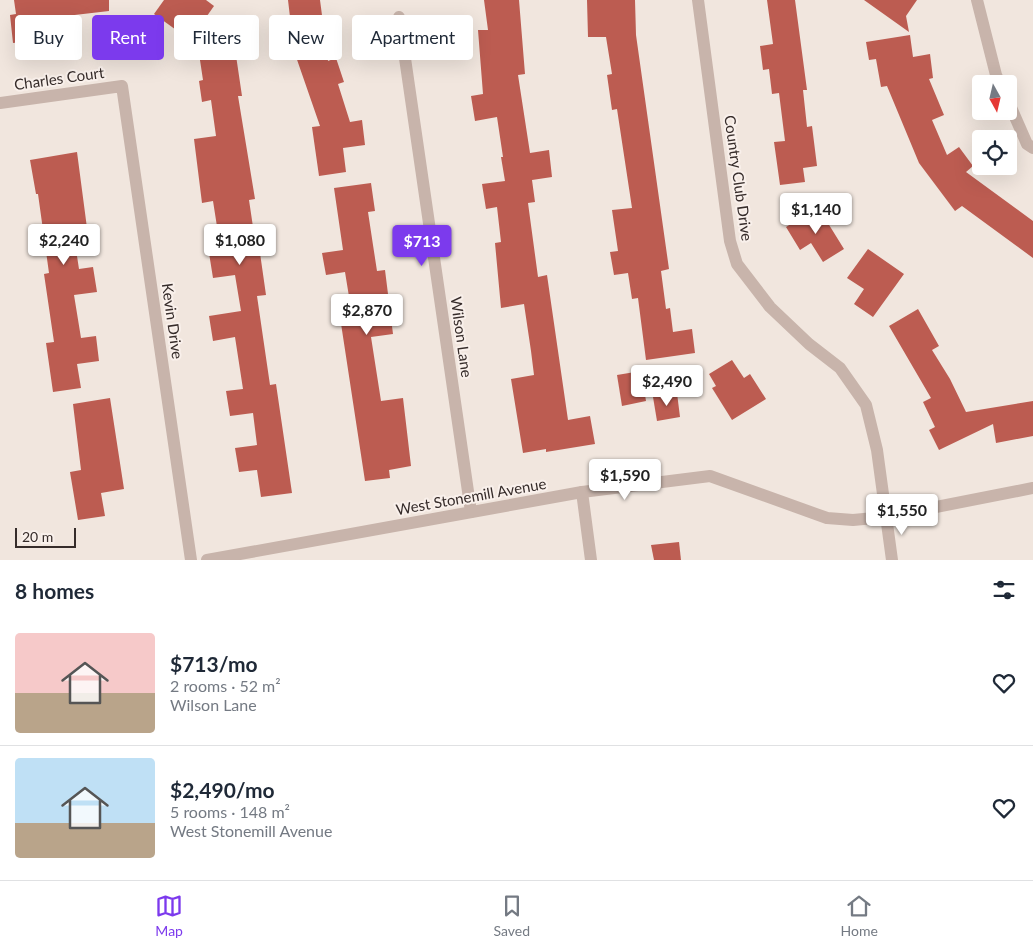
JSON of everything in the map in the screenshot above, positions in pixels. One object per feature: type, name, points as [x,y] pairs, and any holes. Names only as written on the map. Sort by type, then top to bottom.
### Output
[{"type":"street","name":"Country Club Drive","points":[[698,0],[730,241],[737,264],[770,307],[809,344],[840,368],[866,405],[877,450],[892,560]]},
{"type":"street","points":[[977,0],[996,75]]},
{"type":"street","name":"Wilson Lane","points":[[406,60],[471,512]]},
{"type":"street","name":"Charles Court","points":[[0,103],[122,86]]},
{"type":"street","name":"Kevin Drive","points":[[122,86],[191,560]]},
{"type":"street","points":[[1016,120],[1027,144],[1033,148]]},
{"type":"street","name":"West Stonemill Avenue","points":[[207,560],[582,492],[710,476],[827,518],[853,520],[885,517],[1033,488]]},
{"type":"street","points":[[582,492],[591,560]]},
{"type":"building","points":[[14,0],[109,0],[109,11],[75,15],[15,15],[15,43],[13,43],[10,15],[16,14]]},
{"type":"building","points":[[164,0],[206,0],[214,6],[208,15],[174,15],[174,28],[164,21],[164,15],[154,14]]},
{"type":"building","points":[[288,0],[320,0],[322,15],[290,15]]},
{"type":"building","points":[[484,0],[519,0],[525,74],[518,75],[530,153],[549,150],[552,177],[532,180],[535,202],[528,203],[538,277],[547,275],[568,420],[590,416],[595,444],[546,452],[546,449],[523,453],[511,379],[534,375],[524,304],[501,308],[495,243],[501,242],[497,207],[486,209],[482,184],[505,181],[501,157],[503,157],[497,117],[475,121],[471,96],[483,94],[478,30],[488,30]]},
{"type":"building","points":[[587,0],[635,0],[636,35],[669,269],[661,271],[666,309],[670,308],[673,332],[692,329],[695,353],[646,360],[638,298],[632,299],[628,273],[614,275],[610,252],[618,251],[612,210],[632,208],[617,109],[612,110],[607,75],[612,74],[606,37],[588,37]]},
{"type":"building","points":[[767,0],[795,0],[807,90],[803,90],[807,127],[812,126],[817,166],[803,168],[805,182],[780,185],[774,142],[785,141],[779,93],[772,94],[769,69],[763,70],[760,46],[773,44]]},
{"type":"building","points":[[864,0],[917,0],[906,16],[909,32]]},
{"type":"building","points":[[910,35],[913,57],[930,54],[933,78],[929,79],[944,115],[932,120],[947,155],[959,147],[972,165],[966,172],[1033,221],[1033,258],[962,206],[955,211],[919,163],[887,86],[881,87],[876,59],[869,60],[866,42]]},
{"type":"building","points":[[200,60],[237,60],[242,96],[238,96],[255,199],[249,200],[256,247],[259,246],[266,295],[257,296],[270,385],[276,384],[292,493],[261,497],[257,470],[239,472],[235,448],[257,445],[253,413],[230,416],[226,391],[243,389],[235,337],[213,341],[209,316],[241,311],[235,275],[213,278],[209,253],[221,252],[213,201],[202,203],[194,139],[216,136],[211,100],[202,102],[199,81],[203,80]]},
{"type":"building","points":[[297,60],[337,60],[344,82],[338,84],[350,122],[362,120],[365,145],[343,148],[346,172],[319,176],[312,127],[320,126]]},
{"type":"building","points":[[77,152],[87,228],[73,230],[79,269],[93,267],[97,292],[74,295],[81,338],[96,336],[99,361],[77,364],[81,388],[53,392],[46,343],[54,342],[44,274],[49,273],[38,194],[36,194],[30,160]]},
{"type":"building","points":[[371,183],[375,211],[368,212],[377,271],[385,270],[393,334],[371,337],[381,401],[403,398],[411,466],[389,470],[390,478],[365,481],[340,317],[352,315],[345,272],[326,275],[322,253],[343,250],[334,188]]},
{"type":"building","points":[[818,207],[844,249],[823,262],[811,243],[800,250],[786,227]]},
{"type":"building","points":[[868,249],[904,274],[873,317],[854,304],[864,289],[847,278]]},
{"type":"building","points":[[918,309],[939,346],[932,350],[950,379],[966,412],[1033,401],[1033,436],[996,443],[993,424],[939,450],[929,430],[935,427],[923,402],[931,398],[889,326]]},
{"type":"building","points":[[732,360],[744,378],[750,374],[766,399],[732,420],[712,388],[716,386],[709,374]]},
{"type":"building","points":[[641,371],[646,401],[622,406],[617,375]]},
{"type":"building","points":[[677,393],[680,417],[657,421],[653,397]]},
{"type":"building","points":[[110,398],[124,489],[101,493],[105,516],[78,520],[70,472],[81,470],[73,404]]},
{"type":"building","points":[[679,542],[681,560],[654,560],[651,545]]}]
